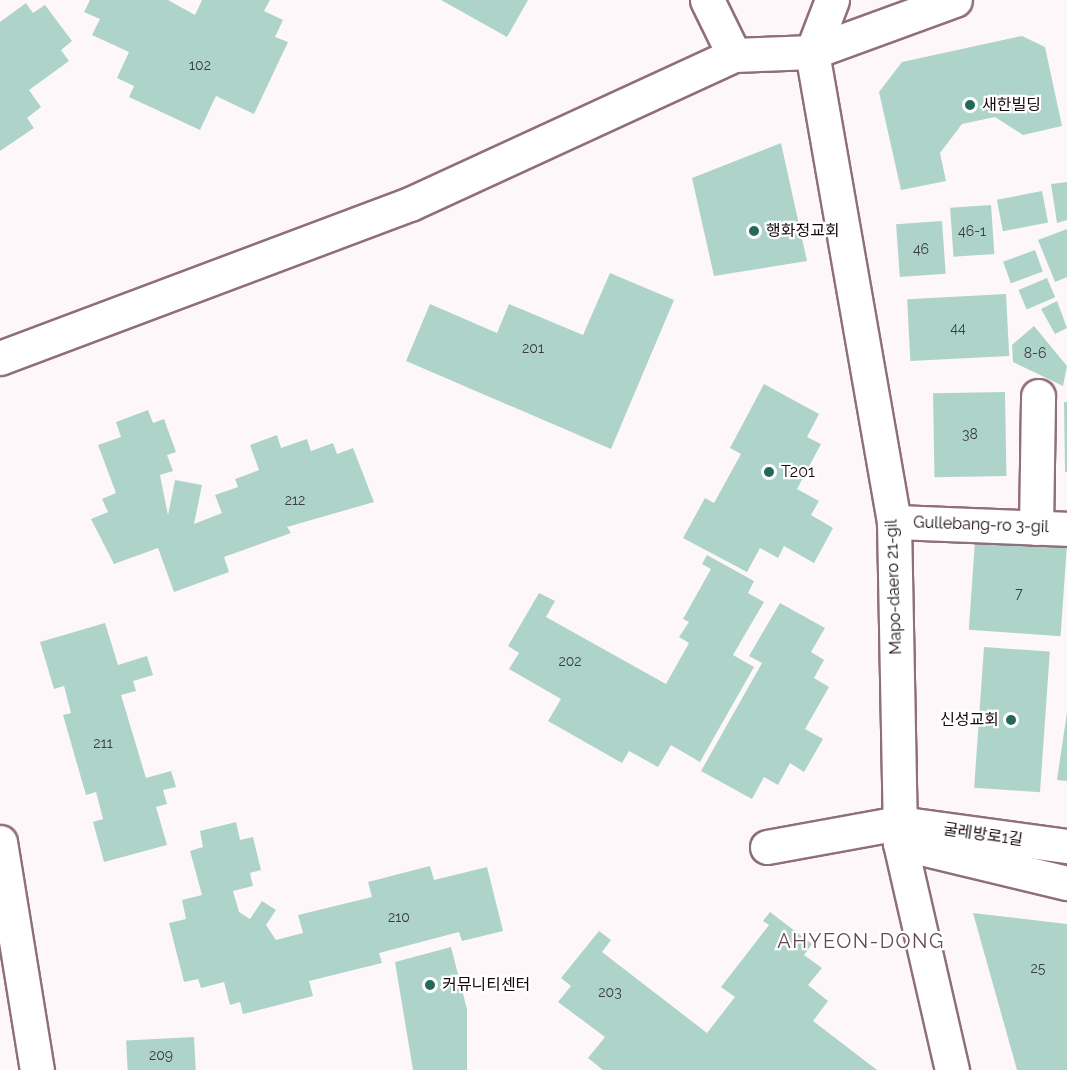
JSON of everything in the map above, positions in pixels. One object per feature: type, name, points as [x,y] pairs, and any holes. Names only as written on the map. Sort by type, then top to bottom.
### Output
[{"type":"street","points":[[707,0],[734,55]]},
{"type":"street","points":[[812,52],[832,0]]},
{"type":"street","points":[[0,358],[410,204],[734,55],[812,52],[955,0]]},
{"type":"street","name":"Mapo-daero 21-gil","points":[[812,52],[894,522],[899,833],[952,1070]]},
{"type":"street","points":[[1038,396],[1051,528]]},
{"type":"street","name":"Gullebang-ro 3-gil","points":[[894,522],[1051,528]]},
{"type":"street","points":[[767,847],[899,833],[1067,883]]},
{"type":"street","name":"굴레방로1길","points":[[899,833],[1067,846]]},
{"type":"street","points":[[0,842],[37,1070]]},
{"type":"building","points":[[90,0],[168,0],[195,15],[202,0],[270,0],[264,11],[283,20],[275,37],[288,42],[254,114],[216,96],[200,130],[129,97],[134,86],[117,78],[129,52],[92,35],[100,19],[84,12]]},
{"type":"building","points":[[441,0],[528,0],[507,37]]},
{"type":"building","points":[[26,3],[33,13],[45,5],[72,41],[61,50],[69,61],[29,90],[41,107],[27,118],[34,128],[0,151],[0,22]]},
{"type":"building","name":"새한빌딩","points":[[1022,36],[1045,47],[1062,126],[1023,135],[995,117],[962,124],[940,153],[946,181],[901,190],[879,92],[902,62]]},
{"type":"building","name":"행화정교회","points":[[781,143],[807,261],[714,276],[692,178]]},
{"type":"building","points":[[1067,182],[1067,220],[1057,223],[1051,184]]},
{"type":"building","points":[[1042,191],[1048,222],[1003,231],[997,200]]},
{"type":"building","points":[[991,205],[994,254],[954,257],[950,208]]},
{"type":"building","points":[[942,221],[946,274],[900,277],[896,224]]},
{"type":"building","points":[[1067,229],[1067,277],[1055,282],[1038,240]]},
{"type":"building","points":[[1035,250],[1043,272],[1011,283],[1003,262]]},
{"type":"building","points":[[610,273],[674,300],[611,449],[406,361],[430,304],[497,333],[509,304],[583,335]]},
{"type":"building","points":[[1047,278],[1055,297],[1027,309],[1018,290]]},
{"type":"building","points":[[1006,294],[1009,356],[910,361],[907,299]]},
{"type":"building","points":[[1057,301],[1067,328],[1055,334],[1041,309]]},
{"type":"building","points":[[1034,326],[1067,366],[1063,386],[1013,362],[1012,345]]},
{"type":"building","name":"T201","points":[[764,384],[819,414],[807,437],[821,444],[797,489],[819,501],[811,515],[833,528],[814,563],[784,546],[778,558],[760,548],[747,572],[683,538],[705,498],[714,503],[741,454],[730,448]]},
{"type":"building","points":[[1005,392],[1006,476],[934,477],[933,393]]},
{"type":"building","points":[[1064,402],[1067,402],[1067,472],[1065,472]]},
{"type":"building","points":[[148,410],[153,423],[164,419],[176,452],[167,455],[173,471],[160,475],[168,515],[175,480],[202,485],[194,524],[222,513],[215,495],[238,487],[235,479],[259,470],[250,445],[277,435],[281,448],[307,439],[311,451],[333,443],[337,454],[353,448],[374,502],[287,527],[291,533],[224,557],[229,572],[174,592],[158,548],[114,564],[91,519],[108,512],[102,499],[116,493],[98,445],[121,437],[116,422]]},
{"type":"building","points":[[975,541],[1067,547],[1061,636],[969,630]]},
{"type":"building","points":[[707,555],[754,581],[748,593],[764,602],[733,655],[754,667],[700,762],[671,745],[658,767],[629,751],[622,763],[548,721],[561,699],[509,669],[519,653],[508,646],[539,593],[555,601],[546,617],[666,684],[689,643],[679,637],[689,622],[683,619],[711,569],[702,564]]},
{"type":"building","points":[[780,603],[825,628],[811,652],[824,660],[814,678],[829,687],[805,729],[823,739],[804,772],[790,763],[778,785],[764,777],[752,799],[701,771],[762,663],[749,656]]},
{"type":"building","points":[[105,623],[118,665],[147,656],[153,675],[133,681],[136,691],[121,695],[146,778],[171,771],[176,787],[163,790],[167,804],[156,807],[167,845],[104,862],[93,822],[103,819],[96,792],[86,795],[63,715],[71,713],[64,686],[54,689],[40,642]]},
{"type":"building","name":"신성교회","points":[[984,647],[1050,652],[1040,792],[974,788]]},
{"type":"building","points":[[1067,712],[1067,781],[1057,780]]},
{"type":"building","points":[[236,822],[240,840],[253,837],[261,870],[250,873],[253,886],[233,891],[239,912],[250,919],[262,901],[276,910],[266,925],[276,940],[303,933],[298,915],[372,897],[368,882],[430,866],[434,880],[487,867],[503,931],[462,941],[459,932],[379,953],[382,963],[309,981],[313,996],[243,1014],[240,1002],[230,1005],[224,982],[201,988],[198,979],[184,982],[169,923],[186,919],[182,900],[202,895],[190,851],[203,847],[200,831]]},
{"type":"building","points":[[770,912],[812,944],[804,955],[822,968],[808,985],[828,1001],[813,1021],[877,1070],[603,1070],[588,1058],[605,1037],[558,1002],[571,986],[561,978],[599,931],[611,940],[602,952],[707,1033],[735,997],[721,987],[769,925],[763,921]]},
{"type":"building","points":[[973,913],[1067,924],[1067,1070],[1017,1070]]},
{"type":"building","name":"커뮤니티센터","points":[[451,947],[467,1009],[467,1070],[413,1070],[395,962]]},
{"type":"building","points":[[194,1037],[196,1070],[128,1070],[126,1041]]},
{"type":"place","name":"새한빌딩","points":[[970,105]]},
{"type":"place","name":"행화정교회","points":[[754,231]]},
{"type":"place","name":"T201","points":[[769,472]]},
{"type":"place","name":"신성교회","points":[[1011,720]]},
{"type":"place","name":"커뮤니티센터","points":[[430,985]]},
{"type":"district","name":"AHYEON-DONG","points":[[861,941]]}]
